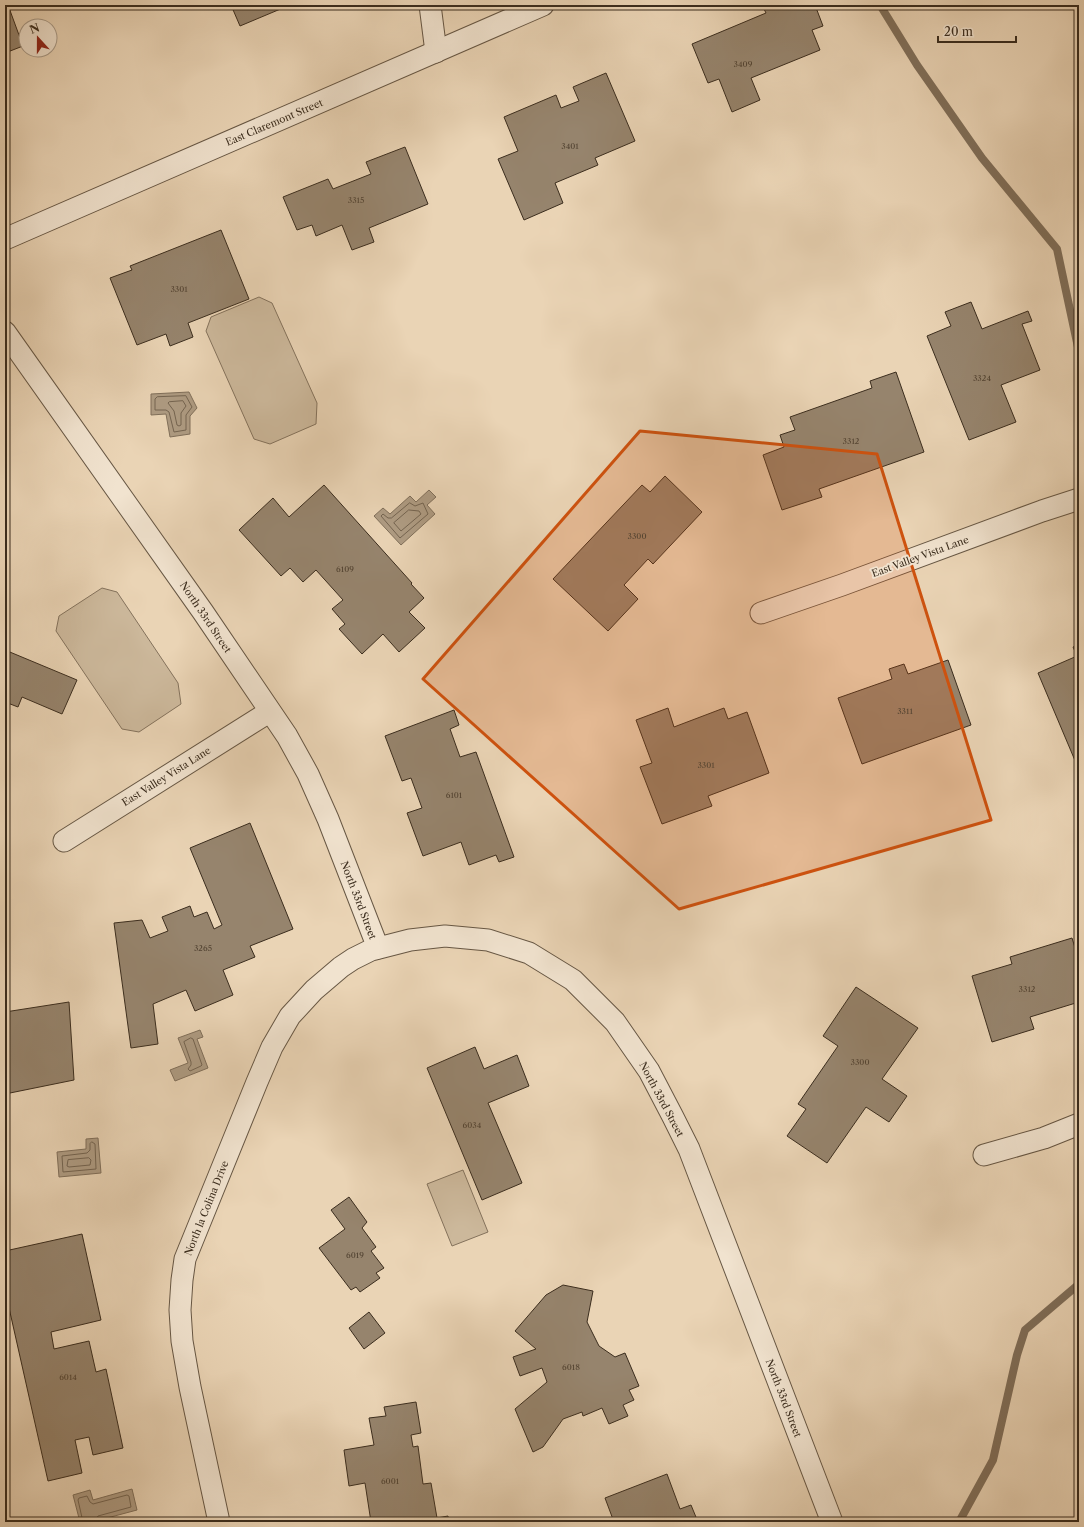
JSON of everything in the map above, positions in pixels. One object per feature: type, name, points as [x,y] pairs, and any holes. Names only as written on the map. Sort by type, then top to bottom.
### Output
[{"type":"street","points":[[430,5],[436,52]]},
{"type":"street","name":"East Claremont Street","points":[[5,239],[543,5]]},
{"type":"street","name":"North 33rd Street","points":[[5,332],[203,612],[269,712],[287,736],[308,774],[328,819],[378,948],[410,940],[445,936],[488,940],[530,953],[573,980],[615,1022],[650,1072],[689,1149],[832,1522]]},
{"type":"street","name":"East Valley Vista Lane","points":[[761,613],[842,586],[1079,499]]},
{"type":"street","name":"East Valley Vista Lane","points":[[64,841],[269,712]]},
{"type":"street","name":"North la Colina Drive","points":[[219,1522],[190,1387],[182,1341],[180,1310],[185,1260],[272,1047],[290,1016],[314,990],[341,967],[359,956],[378,948]]},
{"type":"street","points":[[984,1155],[1044,1138],[1079,1124]]},
{"type":"highlighted area","points":[[640,431],[877,454],[991,820],[679,909],[423,679]]},
{"type":"shaded area","points":[[259,297],[272,303],[317,403],[316,424],[270,444],[254,439],[206,331],[211,317]]},
{"type":"shaded area","points":[[102,588],[117,592],[178,683],[181,704],[139,732],[122,729],[56,631],[59,616]]},
{"type":"shaded area","points":[[463,1170],[488,1232],[452,1246],[427,1184]]},
{"type":"water","points":[[189,392],[197,408],[190,416],[190,434],[170,437],[166,414],[151,415],[151,394]]},
{"type":"water","points":[[429,490],[436,497],[427,505],[435,514],[401,545],[374,516],[383,508],[390,514],[410,496],[416,502]]},
{"type":"water","points":[[200,1030],[203,1037],[197,1039],[208,1068],[175,1081],[170,1070],[188,1063],[178,1038]]},
{"type":"water","points":[[98,1138],[101,1173],[59,1177],[57,1152],[86,1149],[86,1139]]},
{"type":"water","points":[[132,1489],[137,1510],[92,1522],[80,1522],[73,1495],[90,1490],[93,1500]]},
{"type":"building","points":[[5,5],[8,5],[18,32],[18,48],[5,53]]},
{"type":"building","points":[[231,5],[290,5],[240,26]]},
{"type":"building","points":[[762,5],[803,5],[805,8],[815,5],[823,26],[812,30],[820,50],[751,78],[760,100],[732,112],[719,79],[708,83],[692,44],[766,13]]},
{"type":"building","points":[[606,73],[635,141],[595,158],[598,165],[555,183],[563,203],[524,220],[498,159],[518,151],[504,117],[556,95],[561,108],[579,101],[573,87]]},
{"type":"building","points":[[405,147],[428,204],[369,228],[374,242],[352,250],[342,225],[316,236],[312,225],[297,230],[283,197],[328,179],[333,189],[371,174],[366,162]]},
{"type":"building","points":[[221,230],[249,299],[188,323],[193,337],[170,346],[166,334],[137,345],[110,278],[132,270],[130,266]]},
{"type":"building","points":[[971,302],[982,329],[1028,311],[1032,321],[1022,324],[1040,370],[1001,385],[1016,422],[969,440],[927,336],[951,326],[945,312]]},
{"type":"building","points":[[896,372],[924,452],[819,489],[822,497],[782,510],[763,455],[784,447],[780,435],[795,430],[790,417],[872,388],[870,381]]},
{"type":"building","points":[[665,476],[702,512],[653,564],[648,559],[624,585],[638,599],[608,631],[553,579],[642,485],[650,492]]},
{"type":"building","points":[[324,485],[424,598],[409,612],[425,628],[399,652],[383,634],[362,654],[339,629],[345,624],[332,609],[343,600],[316,570],[303,582],[290,568],[281,576],[239,530],[273,498],[289,517]]},
{"type":"building","points":[[1079,644],[1079,770],[1038,673],[1077,656],[1073,647]]},
{"type":"building","points":[[5,650],[77,680],[62,714],[22,697],[18,707],[5,702]]},
{"type":"building","points":[[948,660],[971,725],[862,764],[838,698],[892,679],[889,669],[904,664],[908,674]]},
{"type":"building","points":[[668,708],[674,727],[724,708],[728,719],[747,712],[769,773],[708,796],[712,806],[662,824],[640,767],[652,763],[636,720]]},
{"type":"building","points":[[454,710],[459,725],[450,729],[460,757],[476,752],[514,857],[499,862],[496,855],[469,865],[461,842],[423,856],[407,813],[422,808],[411,778],[402,781],[385,736]]},
{"type":"building","points":[[250,823],[293,929],[250,946],[255,957],[223,970],[233,995],[195,1011],[186,990],[153,1004],[158,1044],[131,1048],[114,923],[142,920],[150,938],[168,931],[162,917],[190,906],[194,917],[207,912],[214,929],[222,925],[190,848]]},
{"type":"building","points":[[1072,938],[1076,951],[1079,950],[1079,1002],[1030,1017],[1034,1029],[992,1042],[972,976],[1012,964],[1010,957]]},
{"type":"building","points":[[856,987],[918,1028],[882,1079],[907,1096],[889,1122],[866,1107],[827,1163],[787,1136],[806,1109],[798,1104],[838,1046],[823,1036]]},
{"type":"building","points":[[69,1002],[74,1080],[5,1094],[5,1012]]},
{"type":"building","points":[[475,1047],[484,1069],[517,1055],[529,1086],[488,1103],[522,1183],[482,1200],[427,1068]]},
{"type":"building","points":[[349,1197],[367,1222],[362,1228],[376,1247],[371,1251],[384,1268],[376,1273],[380,1278],[360,1292],[356,1287],[351,1290],[319,1248],[345,1229],[331,1210]]},
{"type":"building","points":[[82,1234],[101,1320],[51,1332],[54,1349],[89,1341],[96,1372],[106,1369],[123,1448],[93,1455],[89,1437],[75,1440],[82,1473],[48,1481],[5,1290],[5,1251]]},
{"type":"building","points":[[563,1285],[593,1291],[587,1322],[599,1346],[615,1357],[625,1353],[639,1386],[629,1390],[634,1400],[623,1405],[628,1416],[609,1424],[602,1408],[583,1416],[582,1412],[563,1419],[543,1447],[533,1452],[515,1409],[547,1382],[542,1368],[520,1376],[513,1357],[536,1349],[515,1331],[546,1295]]},
{"type":"building","points":[[369,1312],[385,1333],[364,1349],[349,1328]]},
{"type":"building","points":[[416,1402],[421,1433],[411,1435],[413,1447],[418,1446],[423,1484],[431,1483],[437,1518],[448,1516],[449,1522],[371,1522],[365,1483],[349,1486],[344,1450],[374,1445],[369,1418],[386,1416],[384,1407]]},
{"type":"building","points":[[667,1474],[680,1509],[691,1505],[698,1522],[614,1522],[605,1498]]},
{"type":"building","points":[[144,1518],[145,1522],[131,1522]]},
{"type":"waterway","points":[[880,5],[917,65],[982,158],[1057,249],[1079,352]]},
{"type":"waterway","points":[[959,1522],[993,1460],[1017,1355],[1025,1330],[1079,1284]]}]
